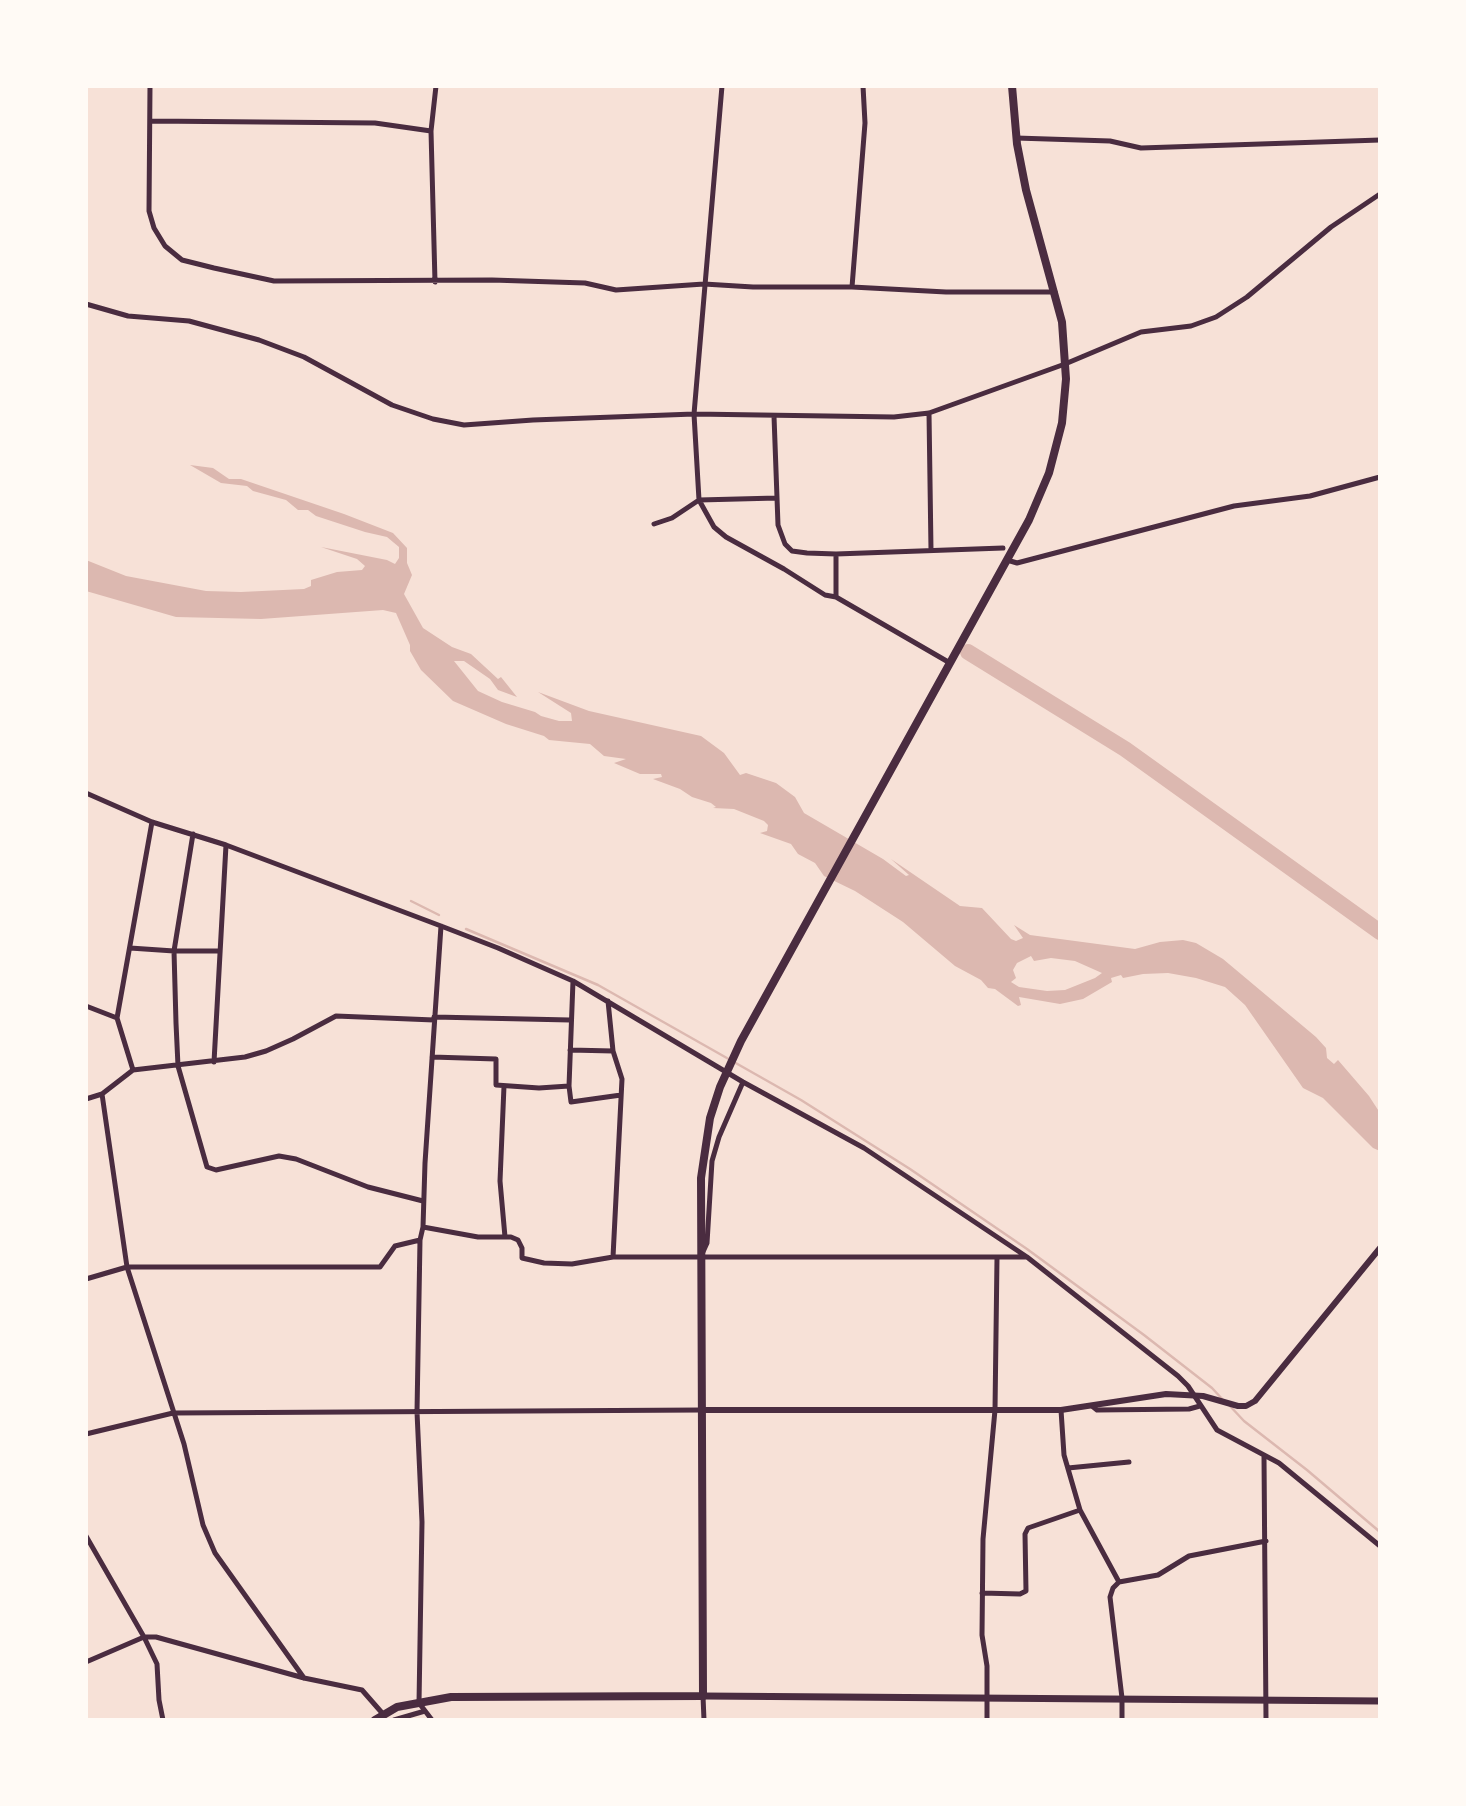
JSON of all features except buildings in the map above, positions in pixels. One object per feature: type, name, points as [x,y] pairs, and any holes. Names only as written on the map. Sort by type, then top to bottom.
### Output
[{"type":"main road","points":[[703,1696],[701,1178],[710,1118],[720,1087],[740,1043],[1036,505],[1052,463],[1062,423],[1065,364],[1062,322],[1026,190],[1016,138],[1012,86]]},
{"type":"main road","points":[[379,1717],[397,1707],[451,1697],[1380,1700]]},
{"type":"street","points":[[150,86],[149,211],[154,228],[165,246],[182,260],[274,281],[492,280],[585,283],[616,290],[704,284],[946,292],[1055,292]]},
{"type":"street","points":[[435,282],[430,131],[436,86]]},
{"type":"street","points":[[722,86],[694,414],[699,500],[714,527],[726,537],[950,663]]},
{"type":"street","points":[[852,287],[865,123],[863,86]]},
{"type":"street","points":[[150,121],[375,123],[430,131]]},
{"type":"street","points":[[1016,138],[1110,141],[1141,148],[1380,140]]},
{"type":"street","points":[[86,304],[128,316],[189,321],[259,340],[304,357],[392,405],[433,419],[464,425],[694,414],[894,417],[929,413],[1065,364],[1141,332],[1191,326],[1226,312],[1331,227],[1380,194]]},
{"type":"street","points":[[929,413],[931,551]]},
{"type":"street","points":[[774,416],[781,536],[792,551],[836,554],[1003,548]]},
{"type":"street","points":[[1007,560],[1017,563],[1234,506],[1310,496],[1380,477]]},
{"type":"street","points":[[654,524],[672,518],[699,500],[777,498]]},
{"type":"street","points":[[836,554],[836,597]]},
{"type":"street","points":[[86,793],[152,822],[226,845],[498,948],[573,981],[743,1082],[864,1148],[1027,1257],[1178,1376],[1188,1386],[1217,1430],[1279,1463],[1380,1546]]},
{"type":"street","points":[[133,1070],[117,1018],[152,822]]},
{"type":"street","points":[[193,834],[174,951],[178,1066],[207,1167],[216,1170],[279,1156],[296,1158],[368,1187],[423,1201]]},
{"type":"street","points":[[214,1062],[226,845]]},
{"type":"street","points":[[432,1720],[419,1703],[422,1522],[417,1412],[420,1240],[423,1227],[441,926]]},
{"type":"street","points":[[130,948],[220,951]]},
{"type":"street","points":[[573,981],[570,1020],[571,1102],[621,1095]]},
{"type":"street","points":[[608,1001],[613,1051],[622,1079],[613,1257]]},
{"type":"street","points":[[86,1006],[117,1018]]},
{"type":"street","points":[[86,1099],[102,1094],[133,1070],[214,1062],[266,1051],[337,1016],[570,1020]]},
{"type":"street","points":[[570,1050],[613,1051]]},
{"type":"street","points":[[432,1057],[496,1059],[496,1086],[569,1086]]},
{"type":"street","points":[[701,1257],[708,1243],[712,1161],[719,1137],[743,1082]]},
{"type":"street","points":[[504,1086],[500,1181],[505,1237]]},
{"type":"street","points":[[102,1094],[127,1267],[184,1444],[203,1525],[215,1553],[304,1678]]},
{"type":"street","points":[[423,1227],[478,1237],[518,1240],[522,1248],[522,1258],[527,1261],[572,1264],[613,1257],[1027,1257]]},
{"type":"street","points":[[86,1279],[127,1267],[380,1267],[395,1246],[420,1240]]},
{"type":"street","points":[[86,1434],[173,1413],[1061,1410],[1166,1394],[1203,1396],[1246,1406],[1258,1397],[1380,1248]]},
{"type":"street","points":[[987,1720],[987,1666],[982,1636],[983,1539],[995,1410],[997,1258]]},
{"type":"street","points":[[1092,1406],[1097,1410],[1189,1409],[1200,1406]]},
{"type":"street","points":[[1061,1410],[1064,1455],[1080,1510],[1119,1582]]},
{"type":"street","points":[[1264,1456],[1266,1720]]},
{"type":"street","points":[[1068,1468],[1129,1462]]},
{"type":"street","points":[[982,1592],[1020,1594],[1026,1591],[1025,1534],[1028,1528],[1080,1510]]},
{"type":"street","points":[[86,1536],[157,1664],[163,1720]]},
{"type":"street","points":[[1122,1720],[1122,1698],[1110,1597],[1113,1588],[1119,1582],[1158,1575],[1189,1556],[1266,1541]]},
{"type":"street","points":[[86,1662],[144,1637],[156,1637],[304,1678],[362,1690],[379,1717]]},
{"type":"street","points":[[703,1696],[704,1720]]},
{"type":"street","points":[[394,1720],[425,1711]]},
{"type":"shaded area","points":[[190,465],[213,468],[229,479],[241,479],[393,533],[407,548],[407,563],[412,575],[404,594],[423,628],[452,647],[471,654],[498,679],[501,677],[517,697],[498,690],[490,679],[464,661],[454,661],[478,691],[559,721],[572,721],[571,713],[538,692],[589,711],[701,736],[724,753],[740,775],[746,773],[776,783],[795,797],[804,813],[883,859],[906,876],[909,875],[891,859],[960,906],[982,908],[1016,941],[1023,938],[1014,925],[1030,935],[1135,949],[1160,942],[1183,940],[1196,943],[1223,959],[1316,1037],[1326,1048],[1327,1058],[1334,1064],[1338,1060],[1380,1113],[1380,1151],[1373,1148],[1323,1098],[1303,1088],[1245,1005],[1225,987],[1168,973],[1123,978],[1121,975],[1111,978],[1112,982],[1083,999],[1060,1004],[1019,997],[1021,1005],[1018,1006],[995,989],[988,988],[981,980],[955,966],[903,922],[855,891],[824,876],[815,863],[798,854],[791,844],[760,833],[767,831],[768,825],[764,821],[734,809],[713,808],[716,807],[711,803],[653,779],[662,777],[661,774],[640,774],[614,763],[626,759],[604,756],[590,744],[549,740],[453,701],[421,670],[410,651],[396,613],[383,610],[261,619],[176,617],[86,591],[86,560],[126,576],[206,591],[241,592],[304,589],[311,586],[311,580],[337,572],[362,570],[365,566],[357,559],[321,547],[387,560],[395,564],[399,558],[399,547],[387,537],[316,516],[308,510],[298,510],[286,500],[253,491],[247,486],[221,483]],"holes":[[[1031,956],[1034,961],[1051,958],[1075,961],[1102,973],[1065,990],[1047,991],[1019,987],[1011,982],[1016,978],[1013,970],[1017,963]]]},
{"type":"waterway","points":[[968,652],[1125,749],[1380,932]]},
{"type":"waterway","points":[[411,901],[439,915]]},
{"type":"waterway","points":[[466,929],[598,985],[801,1100],[910,1169],[1027,1249],[1144,1335],[1212,1388],[1224,1401]]},
{"type":"waterway","points":[[1229,1405],[1244,1421],[1380,1532]]}]
